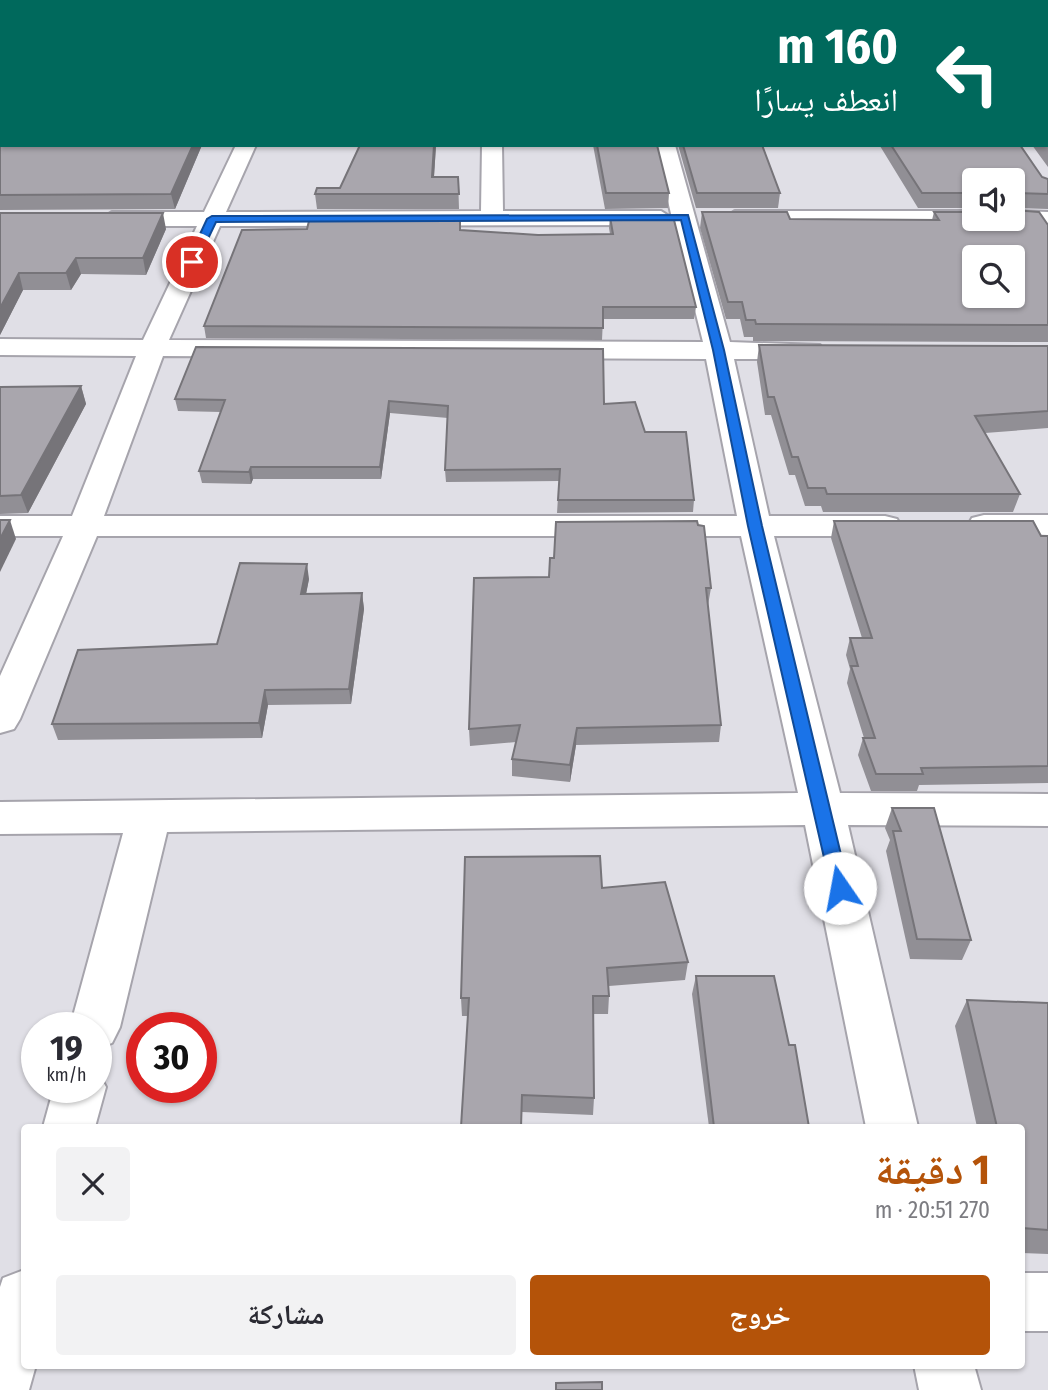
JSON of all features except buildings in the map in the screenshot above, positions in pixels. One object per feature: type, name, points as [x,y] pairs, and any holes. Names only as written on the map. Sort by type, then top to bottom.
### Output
[{"type":"street","points":[[0,719],[84,527],[153,346],[245,147]]},
{"type":"street","points":[[492,147],[492,218]]},
{"type":"street","points":[[666,147],[719,350],[755,526],[823,809],[891,1124]]},
{"type":"street","points":[[93,219],[962,218]]},
{"type":"street","points":[[1025,218],[1048,219]]},
{"type":"street","points":[[0,347],[842,351]]},
{"type":"street","points":[[0,526],[1048,525]]},
{"type":"street","points":[[0,818],[823,809],[1048,810]]},
{"type":"street","points":[[99,1012],[149,817]]},
{"type":"street","points":[[70,1124],[76,1103]]},
{"type":"street","points":[[1025,1302],[1048,1302]]},
{"type":"street","points":[[0,1386],[21,1310]]},
{"type":"street","points":[[945,1369],[950,1390]]},
{"type":"route","points":[[192,262],[212,219],[685,217],[719,350],[755,526],[840,888]]}]
